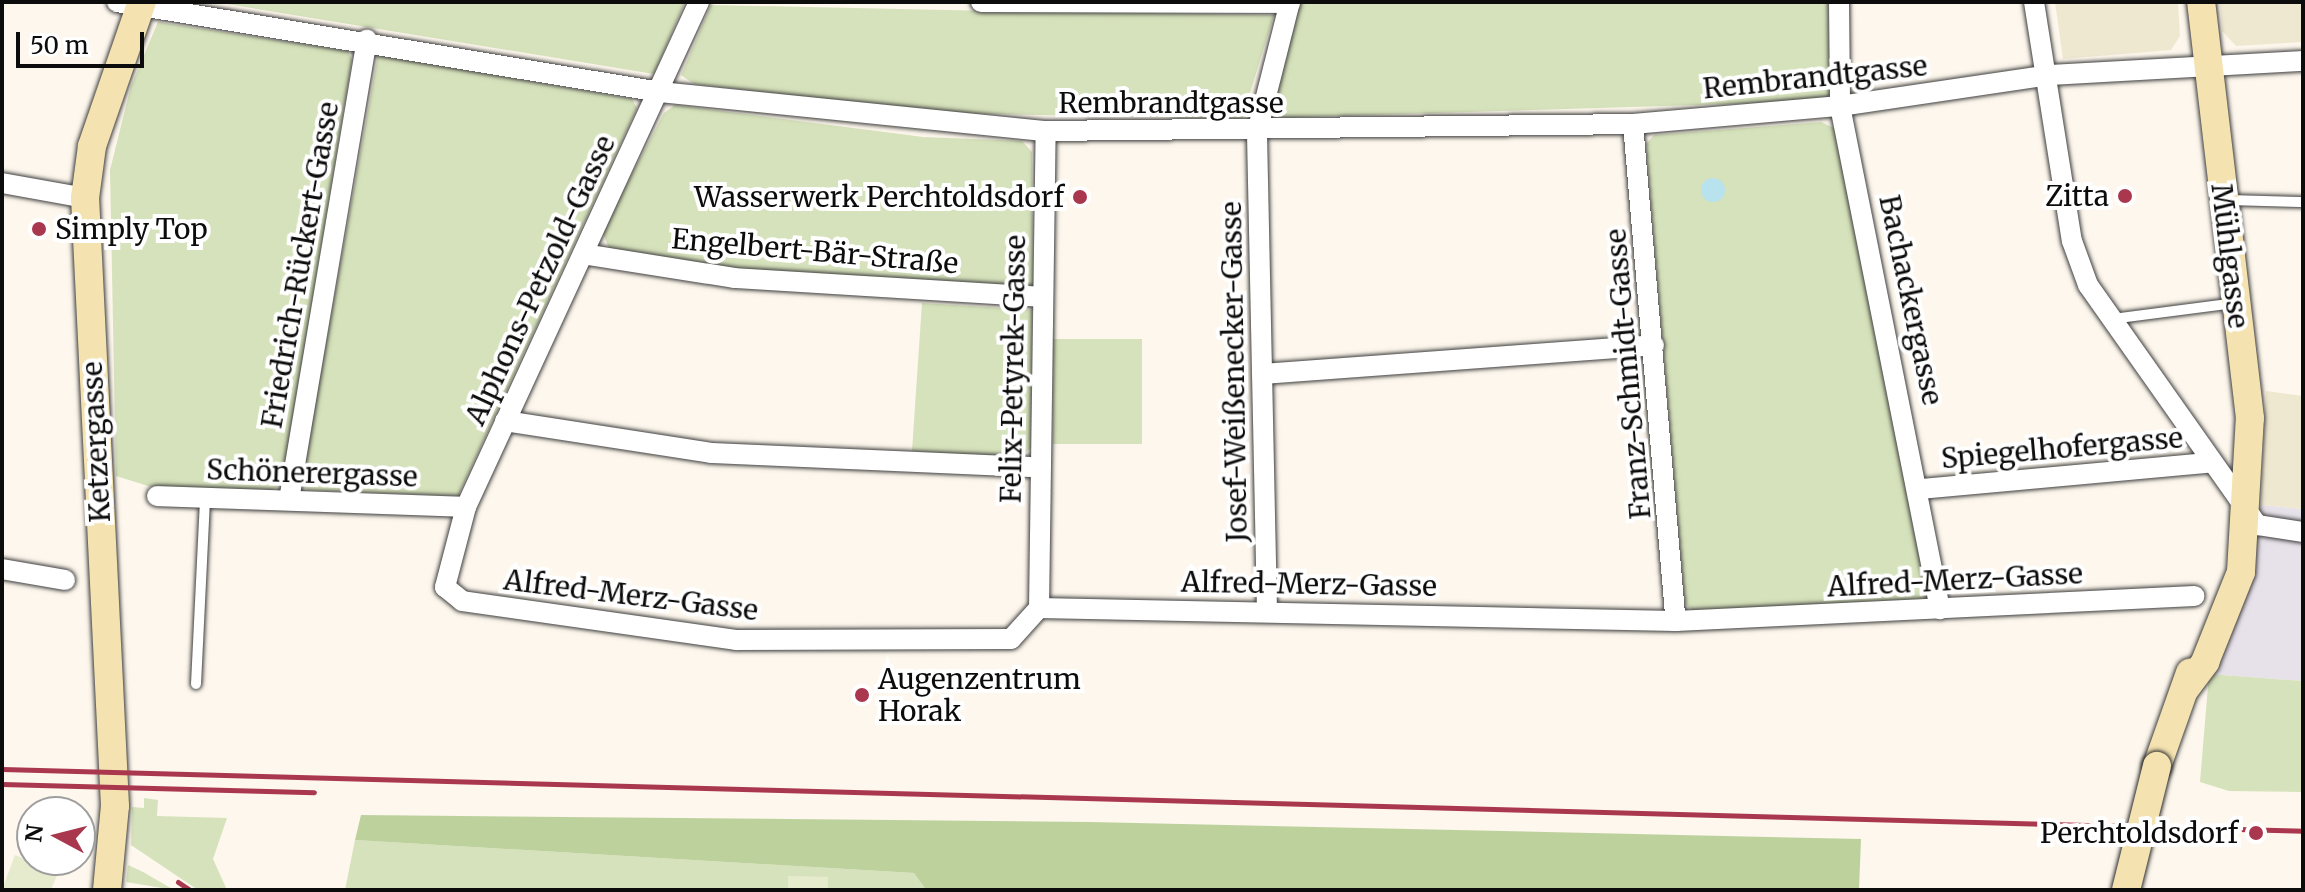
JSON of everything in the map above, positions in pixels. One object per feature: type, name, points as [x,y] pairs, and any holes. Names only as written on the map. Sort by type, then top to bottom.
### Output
[{"type":"street","name":"Alphons-Petzold-Gasse","points":[[445,587],[466,507],[699,2]]},
{"type":"street","points":[[981,2],[1290,2]]},
{"type":"street","name":"Josef-Weißenecker-Gasse","points":[[1267,611],[1257,132],[1290,2]]},
{"type":"street","name":"Bachackergasse","points":[[1839,2],[1840,106],[1921,489],[1940,609]]},
{"type":"street","points":[[2034,2],[2051,75],[2072,241],[2108,320],[2257,525],[2303,532]]},
{"type":"street","name":"Mühlgasse","points":[[2126,890],[2157,766],[2243,509],[2250,418],[2201,2]]},
{"type":"street","name":"Rembrandtgasse","points":[[133,3],[367,40],[660,92],[1046,131],[1257,132],[1633,124],[1840,106],[2051,75],[2303,61]]},
{"type":"street","name":"Ketzergasse","points":[[107,890],[115,806],[85,198],[92,146],[133,3]]},
{"type":"street","name":"Friedrich-Rückert-Gasse","points":[[289,500],[367,40]]},
{"type":"street","name":"Franz-Schmidt-Gasse","points":[[1633,124],[1676,621]]},
{"type":"street","name":"Felix-Petyrek-Gasse","points":[[1039,608],[1038,467],[1046,131]]},
{"type":"street","points":[[2,183],[85,198]]},
{"type":"street","name":"Engelbert-Bär-Straße","points":[[583,254],[734,278],[1042,297]]},
{"type":"street","points":[[1262,374],[1654,345]]},
{"type":"street","points":[[505,421],[711,453],[1038,467]]},
{"type":"street","name":"Spiegelhofergasse","points":[[1921,489],[2209,463]]},
{"type":"street","name":"Schönerergasse","points":[[157,496],[466,507]]},
{"type":"street","points":[[2,569],[65,580]]},
{"type":"street","name":"Alfred-Merz-Gasse","points":[[445,587],[462,601],[736,640],[1011,639],[1039,608],[1676,621],[2194,596]]},
{"type":"lane","points":[[2223,200],[2303,202]]},
{"type":"lane","points":[[2108,320],[2236,303]]},
{"type":"lane","points":[[196,684],[205,498]]},
{"type":"shaded area","points":[[2055,2],[2178,2],[2180,36],[2171,50],[2063,59]]},
{"type":"shaded area","points":[[2220,2],[2303,2],[2303,42],[2236,46],[2222,31]]},
{"type":"shaded area","points":[[2266,391],[2303,396],[2303,509],[2261,505]]},
{"type":"shaded area","points":[[2261,505],[2303,509],[2303,681],[2209,674],[2243,591]]},
{"type":"green space","points":[[215,2],[685,2],[654,74]]},
{"type":"green space","points":[[1300,2],[1828,2],[1830,101],[1268,118]]},
{"type":"green space","points":[[711,5],[1274,15],[1242,119],[940,113],[694,84],[681,75]]},
{"type":"green space","points":[[158,22],[348,51],[352,60],[282,484],[267,493],[158,489],[116,476],[110,170],[131,86]]},
{"type":"green space","points":[[378,55],[632,99],[637,108],[458,496],[307,490],[301,483]]},
{"type":"green space","points":[[675,105],[923,137],[1022,141],[1032,152],[1033,288],[726,269],[611,253],[602,231],[664,113]]},
{"type":"green space","points":[[1821,122],[1836,129],[1930,592],[1920,604],[1694,612],[1685,604],[1646,144],[1654,135]]},
{"type":"green space","points":[[922,303],[1032,310],[1031,448],[1020,457],[912,451]]},
{"type":"green space","points":[[1053,339],[1142,339],[1142,444],[1053,444]]},
{"type":"green space","points":[[2209,674],[2303,681],[2303,792],[2229,791],[2200,782]]},
{"type":"green space","points":[[144,798],[158,800],[157,816],[227,818],[213,859],[227,890],[198,890],[131,845],[132,807],[144,808]]},
{"type":"green space","points":[[361,815],[1090,822],[1861,839],[1859,890],[926,890],[914,873],[355,840]]},
{"type":"green space","points":[[355,840],[914,873],[926,890],[345,890]]},
{"type":"green space","points":[[15,855],[16,876],[57,876],[51,890],[2,890]]},
{"type":"green space","points":[[128,865],[143,872],[174,890],[126,882]]},
{"type":"green space","points":[[788,876],[828,877],[828,890],[788,890]]},
{"type":"water","points":[[1713,178],[1722,181],[1725,190],[1722,199],[1713,202],[1704,199],[1701,190],[1704,181]]},
{"type":"railway","points":[[2,769],[2303,831]]},
{"type":"railway","points":[[2,784],[314,792]]},
{"type":"railway","points":[[178,882],[190,890]]},
{"type":"place","name":"Zitta","points":[[2125,196]]},
{"type":"place","name":"Wasserwerk Perchtoldsdorf","points":[[1080,197]]},
{"type":"place","name":"Simply Top","points":[[39,229]]},
{"type":"place","name":"Augenzentrum Horak","points":[[862,695]]},
{"type":"place","name":"Perchtoldsdorf","points":[[2256,833]]}]
